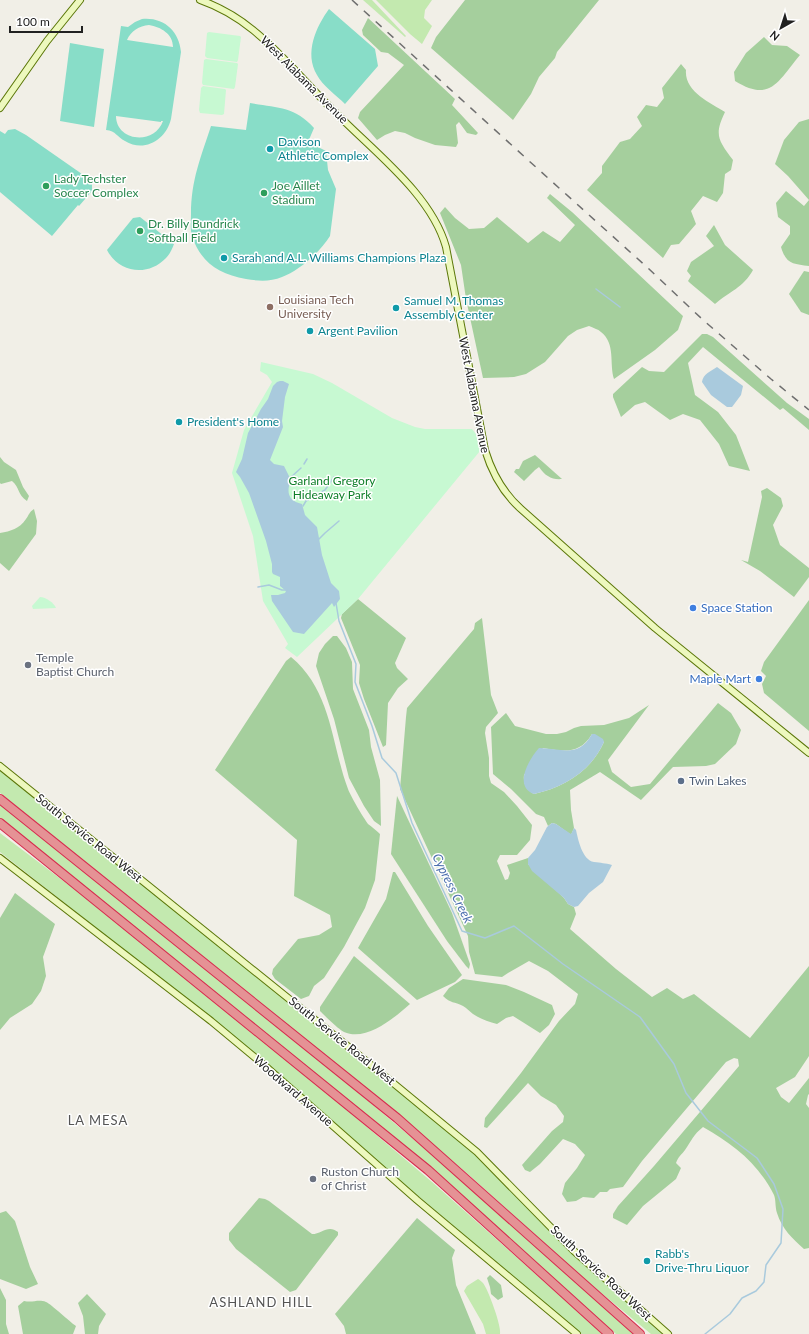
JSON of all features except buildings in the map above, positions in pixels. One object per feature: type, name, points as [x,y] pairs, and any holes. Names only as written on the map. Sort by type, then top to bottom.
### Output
[{"type":"highway","points":[[0,799],[397,1118],[640,1334]]},
{"type":"highway","points":[[0,823],[428,1170],[609,1334]]},
{"type":"main road","points":[[0,108],[47,41],[80,0]]},
{"type":"main road","name":"West Alabama Avenue","points":[[200,0],[235,17],[269,44],[336,114],[406,182],[423,202],[436,221],[446,247],[485,450],[490,466],[504,492],[521,509],[650,624],[809,753]]},
{"type":"main road","name":"South Service Road West","points":[[0,766],[381,1072],[477,1152],[574,1251],[668,1334]]},
{"type":"main road","name":"Woodward Avenue","points":[[0,858],[211,1021],[319,1112],[417,1200],[578,1334]]},
{"type":"green space","points":[[363,0],[372,0],[406,36],[405,37]]},
{"type":"green space","points":[[376,0],[432,0],[425,10],[424,18],[432,26],[422,44],[410,34]]},
{"type":"green space","points":[[465,0],[599,0],[539,77],[531,94],[513,120],[431,48],[436,37]]},
{"type":"green space","points":[[329,9],[375,49],[378,66],[345,104],[319,79],[313,67],[313,40],[324,16]]},
{"type":"green space","points":[[368,18],[455,99],[452,105],[478,133],[476,135],[467,133],[459,122],[456,125],[458,143],[456,147],[435,145],[405,133],[395,131],[377,140],[358,118],[360,112],[404,65],[388,53],[381,52],[363,35],[362,30]]},
{"type":"green space","points":[[142,19],[150,19],[163,23],[174,32],[180,44],[181,52],[171,119],[168,126],[159,138],[147,145],[140,146],[132,144],[106,130],[121,26],[128,27]],"holes":[[[149,25],[158,27],[166,32],[171,38],[173,47],[127,40],[136,30],[142,26]],[[116,116],[161,122],[163,121],[158,129],[152,134],[144,137],[136,137],[128,135],[122,131]]]},
{"type":"green space","points":[[209,32],[241,37],[237,62],[207,58],[205,56],[207,33]]},
{"type":"green space","points":[[764,37],[772,45],[787,46],[800,55],[786,73],[773,86],[766,89],[757,90],[735,81],[734,72],[746,53]]},
{"type":"green space","points":[[70,43],[104,49],[94,127],[60,121]]},
{"type":"green space","points":[[206,59],[238,64],[234,89],[203,85],[204,60]]},
{"type":"green space","points":[[681,64],[686,70],[686,77],[689,84],[699,96],[725,112],[720,126],[719,137],[733,160],[731,170],[725,174],[723,193],[717,202],[703,196],[691,211],[696,224],[679,244],[671,245],[663,258],[587,190],[602,173],[602,166],[620,142],[630,139],[642,126],[637,117],[646,105],[657,107],[664,98],[662,88]]},
{"type":"green space","points":[[203,86],[226,90],[224,114],[200,113],[201,88]]},
{"type":"green space","name":"Joe Aillet Stadium","points":[[250,103],[285,109],[300,116],[314,128],[308,142],[326,151],[328,170],[336,189],[330,236],[326,242],[309,260],[289,274],[278,279],[264,281],[236,277],[212,266],[200,253],[191,231],[191,202],[195,179],[211,126],[246,130]]},
{"type":"green space","points":[[809,119],[809,200],[788,176],[775,164],[784,140],[799,122]]},
{"type":"green space","name":"Lady Techster Soccer Complex","points":[[15,129],[92,181],[92,191],[52,236],[0,192],[0,131],[5,134],[8,130]]},
{"type":"green space","points":[[786,191],[804,206],[809,200],[809,266],[794,264],[785,257],[781,247],[790,234],[790,226],[778,217],[776,203]]},
{"type":"green space","points":[[550,194],[572,212],[683,316],[678,330],[655,350],[614,379],[609,342],[600,331],[589,326],[577,330],[568,336],[545,362],[526,374],[514,377],[483,378],[466,299],[461,265],[440,213],[445,207],[455,218],[469,229],[484,228],[497,217],[528,243],[543,231],[560,242],[575,225],[547,198]]},
{"type":"green space","name":"Dr. Billy Bundrick Softball Field","points":[[140,217],[174,244],[169,255],[159,264],[143,270],[134,270],[119,264],[112,258],[107,250],[133,218]]},
{"type":"green space","points":[[714,225],[725,245],[753,270],[741,285],[715,304],[688,281],[691,276],[687,271],[691,262],[714,246],[706,236]]},
{"type":"green space","points":[[804,271],[809,272],[809,315],[801,312],[789,294]]},
{"type":"green space","points":[[702,334],[707,334],[713,337],[787,403],[809,419],[809,430],[783,408],[780,410],[703,347],[688,363],[695,395],[718,412],[736,435],[750,471],[729,466],[719,444],[700,420],[683,414],[670,420],[645,402],[635,405],[621,417],[613,397],[613,394],[642,367],[649,371],[664,372]]},
{"type":"green space","name":"Garland Gregory Hideaway Park","points":[[261,362],[313,374],[332,383],[392,418],[415,427],[425,429],[472,429],[476,434],[480,451],[358,599],[297,657],[285,648],[288,644],[263,601],[253,536],[232,473],[244,430],[272,382],[267,375],[260,371]]},
{"type":"green space","points":[[535,455],[562,479],[549,477],[539,467],[524,481],[514,472],[516,469],[519,469],[523,461]]},
{"type":"green space","points":[[0,457],[4,462],[16,470],[23,487],[29,496],[27,501],[12,481],[0,483]]},
{"type":"green space","points":[[767,488],[781,498],[783,506],[773,525],[780,545],[809,568],[809,577],[794,597],[760,571],[741,560],[748,562],[762,497],[761,491]]},
{"type":"green space","points":[[34,509],[37,521],[36,534],[9,571],[0,563],[0,533],[18,527]]},
{"type":"green space","points":[[40,597],[50,601],[56,608],[33,609],[32,606]]},
{"type":"green space","points":[[358,599],[406,638],[395,663],[397,668],[408,679],[398,688],[388,703],[386,745],[383,747],[359,683],[360,665],[341,618],[342,614]]},
{"type":"green space","points":[[809,600],[809,731],[764,693],[762,684],[766,676],[761,671],[764,662]]},
{"type":"green space","points":[[482,618],[491,695],[498,713],[486,727],[485,733],[489,758],[489,776],[491,783],[504,792],[532,825],[530,840],[517,855],[500,855],[497,861],[505,880],[508,879],[510,873],[507,865],[528,858],[528,864],[564,898],[568,904],[574,907],[576,914],[570,929],[616,969],[652,997],[667,988],[683,999],[694,994],[750,1038],[809,966],[809,1056],[795,1077],[776,1088],[781,1097],[789,1103],[809,1078],[809,1094],[806,1104],[809,1108],[809,1248],[804,1249],[785,1229],[777,1213],[774,1195],[760,1173],[744,1155],[703,1127],[695,1135],[679,1157],[676,1163],[681,1168],[676,1179],[643,1206],[627,1225],[613,1218],[613,1214],[618,1206],[739,1066],[738,1059],[734,1058],[726,1062],[642,1161],[623,1187],[610,1189],[607,1192],[600,1192],[594,1198],[583,1197],[576,1201],[567,1202],[562,1194],[565,1183],[585,1155],[575,1144],[563,1139],[540,1164],[530,1172],[525,1170],[522,1165],[552,1131],[563,1122],[564,1116],[556,1105],[541,1096],[528,1083],[487,1128],[484,1127],[485,1118],[521,1073],[559,1021],[575,1004],[578,994],[548,971],[529,961],[502,977],[475,974],[469,952],[468,936],[400,789],[407,708],[474,629],[475,623]]},
{"type":"green space","points":[[333,636],[337,636],[346,648],[352,662],[353,689],[369,730],[371,747],[380,780],[381,826],[374,821],[364,806],[349,778],[334,719],[316,666],[319,653]]},
{"type":"green space","points":[[291,657],[305,671],[315,686],[323,702],[348,789],[368,824],[380,834],[375,880],[365,908],[344,947],[324,978],[314,986],[309,996],[301,999],[275,979],[272,974],[273,969],[298,939],[319,935],[332,927],[330,915],[294,896],[297,840],[215,770],[286,661]]},
{"type":"green space","points":[[718,703],[731,713],[741,730],[736,744],[715,764],[706,766],[673,767],[641,800],[600,772],[570,790],[574,828],[571,835],[556,824],[552,823],[548,826],[544,817],[536,814],[511,789],[493,774],[491,727],[506,713],[515,726],[546,734],[557,734],[581,726],[604,725],[629,718],[649,705],[608,760],[612,772],[631,787],[650,784]],"holes":[[[592,734],[604,742],[592,761],[576,776],[545,791],[534,794],[529,791],[524,781],[524,775],[543,748],[565,751],[571,750],[582,745]]]},
{"type":"green space","points":[[0,768],[470,1150],[664,1334],[651,1334],[589,1283],[470,1176],[389,1107],[0,793]]},
{"type":"green space","points":[[397,796],[452,913],[470,964],[469,969],[447,941],[391,854]]},
{"type":"green space","points":[[0,803],[303,1046],[450,1170],[634,1334],[616,1334],[441,1179],[358,1108],[0,819]]},
{"type":"green space","points":[[0,833],[78,892],[328,1094],[432,1182],[603,1334],[582,1334],[399,1180],[255,1053],[0,852]]},
{"type":"green space","points":[[393,872],[395,872],[428,926],[462,975],[455,982],[417,1000],[358,948],[386,899]]},
{"type":"green space","points":[[15,893],[55,924],[43,957],[46,976],[41,991],[32,1004],[10,1018],[0,1030],[0,918]]},
{"type":"green space","points":[[354,956],[410,1004],[388,1022],[361,1034],[344,1032],[320,1011],[320,1007]]},
{"type":"green space","points":[[463,979],[506,985],[552,1005],[555,1014],[549,1025],[540,1033],[513,1016],[506,1018],[497,1024],[485,1020],[473,1014],[460,1004],[448,1000],[443,996],[449,988]]},
{"type":"green space","points":[[259,1198],[269,1201],[312,1234],[328,1229],[338,1232],[338,1235],[296,1290],[290,1292],[236,1249],[229,1240],[229,1233]]},
{"type":"green space","points":[[6,1211],[15,1221],[30,1267],[38,1284],[26,1289],[0,1279],[0,1213]]},
{"type":"green space","points":[[417,1218],[455,1250],[452,1258],[456,1285],[476,1334],[346,1334],[344,1326],[335,1314]]},
{"type":"green space","points":[[490,1275],[501,1285],[503,1297],[498,1300],[491,1294],[487,1278]]},
{"type":"green space","points":[[478,1279],[483,1283],[491,1300],[497,1316],[500,1334],[486,1334],[483,1324],[464,1291],[467,1286]]},
{"type":"green space","points":[[0,1288],[6,1300],[6,1324],[9,1334],[0,1334]]},
{"type":"green space","points":[[87,1294],[106,1314],[99,1326],[98,1334],[85,1334],[83,1316],[78,1303]]},
{"type":"green space","points":[[24,1301],[40,1301],[48,1303],[76,1326],[73,1334],[23,1334],[18,1306]]},
{"type":"water","points":[[717,367],[743,386],[741,395],[732,407],[727,407],[711,395],[702,382],[710,371]]},
{"type":"water","points":[[280,381],[289,384],[285,397],[282,421],[283,427],[270,460],[274,464],[284,466],[291,480],[289,484],[289,495],[294,501],[302,504],[305,515],[317,527],[322,555],[331,583],[339,591],[340,599],[334,607],[332,603],[304,634],[293,632],[272,601],[271,595],[278,595],[285,593],[286,591],[280,586],[280,577],[272,572],[272,564],[266,541],[249,493],[236,472],[242,459],[248,433],[268,399],[273,386]]},
{"type":"water","points":[[592,734],[595,734],[603,739],[604,742],[592,761],[576,776],[545,791],[534,794],[528,790],[524,779],[525,772],[527,765],[539,748],[562,750],[575,749],[581,747],[587,742]]},
{"type":"water","points":[[552,823],[571,834],[574,828],[576,830],[579,844],[586,857],[590,860],[612,865],[603,882],[589,893],[578,906],[574,907],[568,904],[564,898],[532,871],[528,864],[528,858],[535,850],[547,827]]},
{"type":"waterway","points":[[596,289],[620,307]]},
{"type":"waterway","points":[[304,464],[307,459]]},
{"type":"waterway","points":[[289,479],[301,468]]},
{"type":"waterway","points":[[303,506],[306,501],[325,490],[334,477]]},
{"type":"waterway","points":[[318,540],[339,521]]},
{"type":"waterway","points":[[258,587],[269,585],[282,590],[287,590]]},
{"type":"waterway","name":"Cypress Creek","points":[[336,603],[339,621],[356,664],[355,682],[372,726],[382,758],[396,773],[412,823],[462,931],[485,938],[514,926],[563,964],[640,1017],[674,1064],[686,1093],[708,1121],[757,1158],[774,1184],[783,1209],[781,1243],[766,1265],[764,1282],[756,1291],[742,1298],[730,1314],[705,1334]]},
{"type":"railway","points":[[352,0],[649,269],[702,319],[809,410]]},
{"type":"place","name":"Davison Athletic Complex","points":[[270,149]]},
{"type":"place","name":"Lady Techster Soccer Complex","points":[[46,186]]},
{"type":"place","name":"Joe Aillet Stadium","points":[[264,193]]},
{"type":"place","name":"Dr. Billy Bundrick Softball Field","points":[[140,231]]},
{"type":"place","name":"Sarah and A.L. Williams Champions Plaza","points":[[224,258]]},
{"type":"place","name":"Louisiana Tech University","points":[[270,307]]},
{"type":"place","name":"Samuel M. Thomas Assembly Center","points":[[396,308]]},
{"type":"place","name":"Argent Pavilion","points":[[310,331]]},
{"type":"place","name":"President's Home","points":[[179,422]]},
{"type":"place","name":"Space Station","points":[[693,608]]},
{"type":"place","name":"Temple Baptist Church","points":[[28,665]]},
{"type":"place","name":"Maple Mart","points":[[759,679]]},
{"type":"place","name":"Twin Lakes","points":[[681,781]]},
{"type":"place","name":"Ruston Church of Christ","points":[[313,1179]]},
{"type":"place","name":"Rabb's Drive-Thru Liquor","points":[[647,1261]]},
{"type":"district","name":"LA MESA","points":[[98,1120]]},
{"type":"district","name":"ASHLAND HILL","points":[[261,1302]]}]
